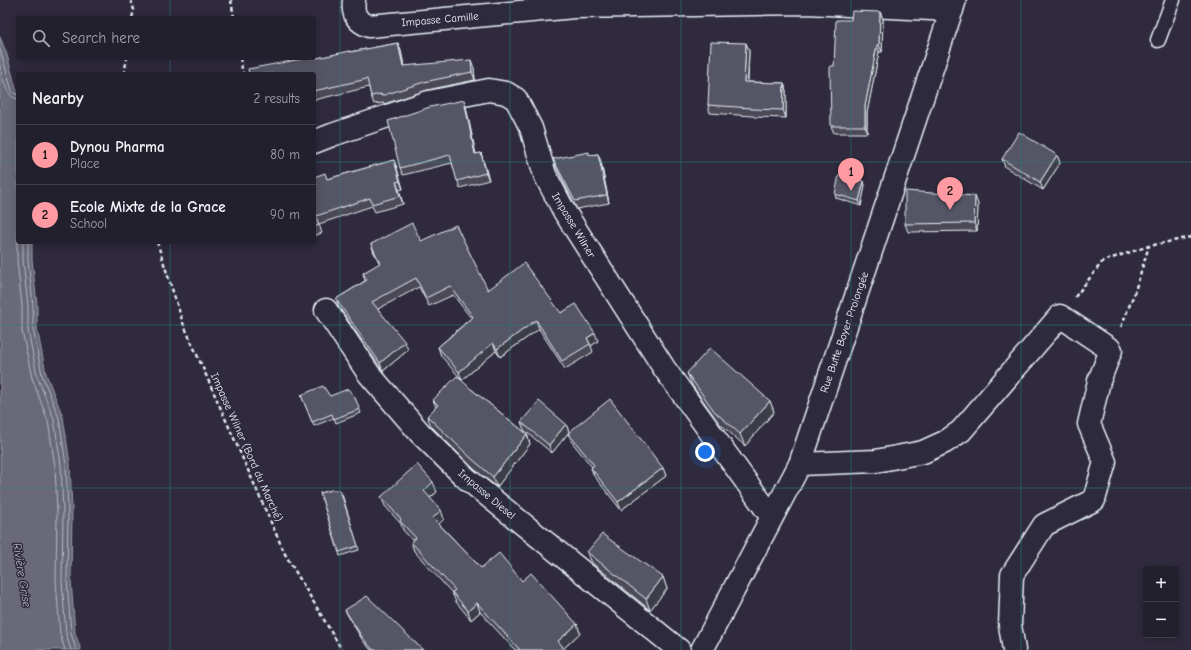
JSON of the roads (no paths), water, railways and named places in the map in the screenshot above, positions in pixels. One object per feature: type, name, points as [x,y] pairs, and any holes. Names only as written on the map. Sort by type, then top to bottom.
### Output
[{"type":"street","name":"Impasse Camille","points":[[354,0],[353,6],[355,15],[361,23],[369,26],[574,7],[807,3],[953,5]]},
{"type":"street","name":"Rue Butte Boyer Prolongée","points":[[702,650],[771,516],[800,464],[953,5]]},
{"type":"street","name":"Impasse Wilner","points":[[316,141],[332,134],[428,102],[489,90],[506,93],[516,99],[530,128],[545,175],[564,211],[664,368],[771,516]]},
{"type":"street","name":"Impasse Diesel","points":[[326,310],[369,374],[420,433],[466,478],[679,650]]},
{"type":"street","points":[[800,464],[876,461],[923,452],[945,442],[961,431],[1060,316],[1111,350],[1098,381],[1089,424],[1105,462],[1094,500],[1044,525],[1012,575],[1010,625],[1014,650]]},
{"type":"lane","points":[[1158,40],[1173,0]]},
{"type":"water","name":"Rivière Grise","points":[[0,37],[7,55],[16,89],[16,244],[32,244],[32,259],[37,305],[37,328],[46,374],[63,417],[70,464],[72,511],[71,580],[75,633],[81,650],[0,650]]},
{"type":"place","name":"Dynou Pharma","points":[[851,191]]},
{"type":"place","name":"Ecole Mixte de la Grace","points":[[950,210]]}]
